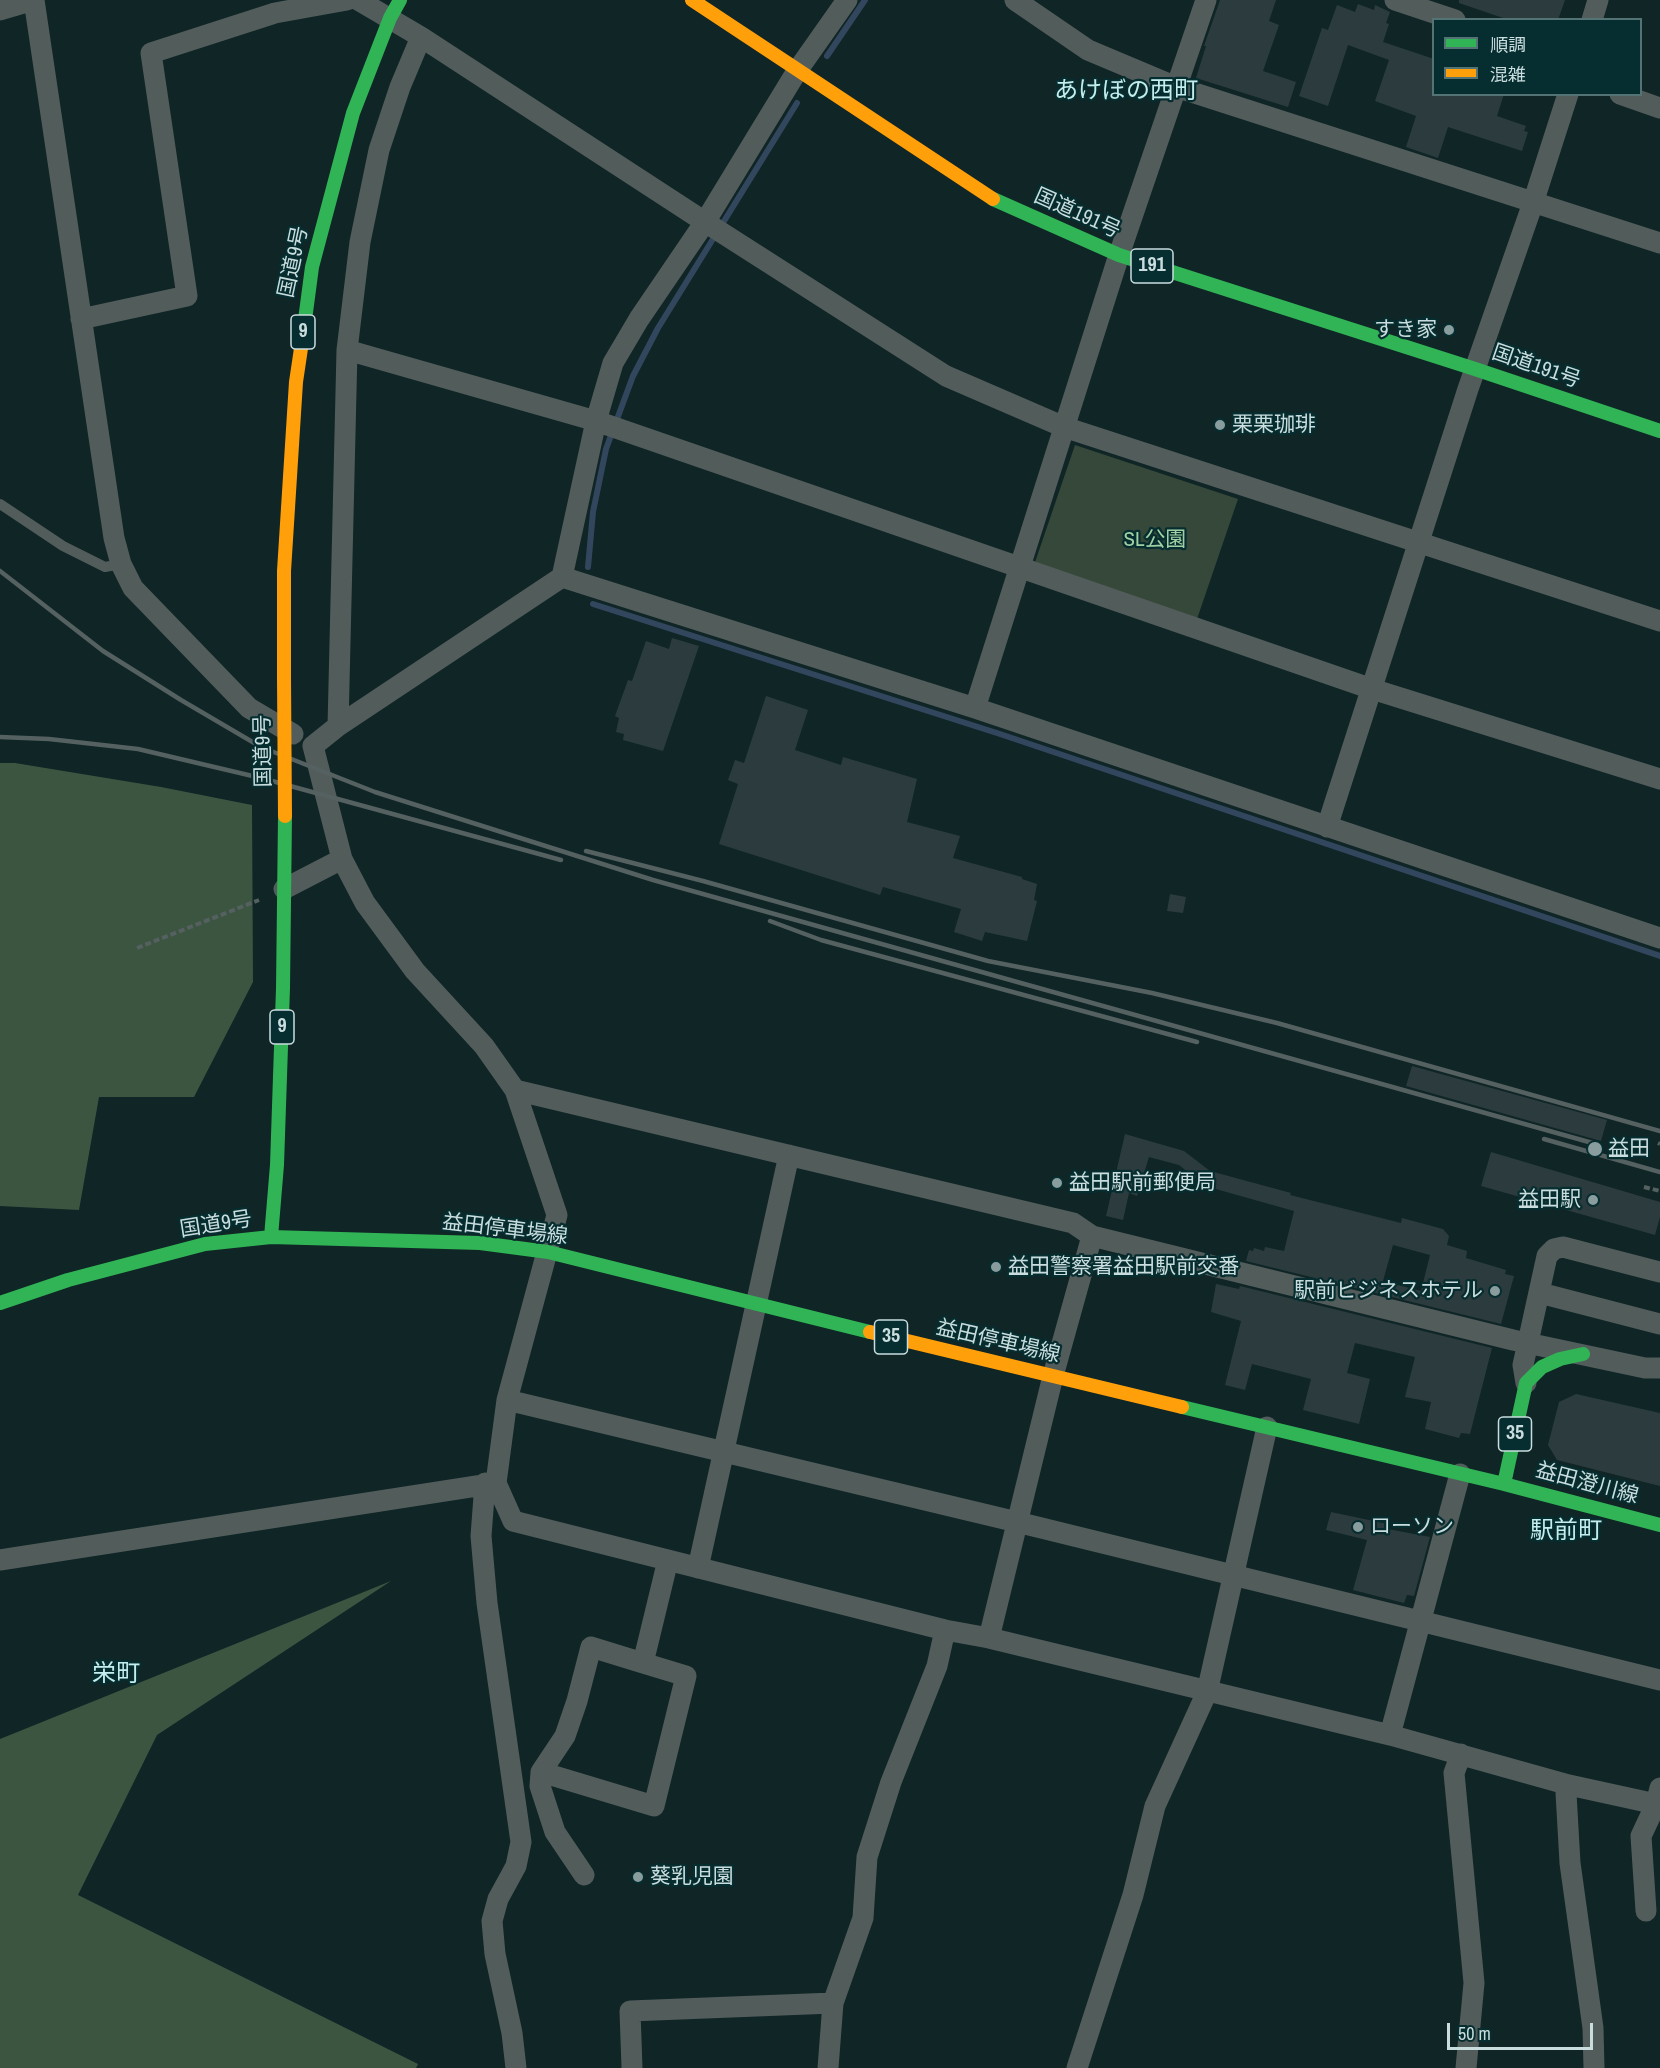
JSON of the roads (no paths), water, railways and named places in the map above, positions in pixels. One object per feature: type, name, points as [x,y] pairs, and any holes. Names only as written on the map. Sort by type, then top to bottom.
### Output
[{"type":"main road","name":"国道191号","points":[[692,0],[993,199],[1119,255],[1660,430]]},
{"type":"main road","name":"国道9号","points":[[0,1303],[68,1280],[205,1244],[271,1237],[278,1165],[284,988],[284,571],[296,382],[312,267],[353,113],[395,9]]},
{"type":"main road","name":"益田停車場線","points":[[271,1237],[480,1243],[548,1252],[756,1305],[1504,1484]]},
{"type":"main road","points":[[1526,1383],[1542,1367],[1560,1359],[1583,1354]]},
{"type":"main road","name":"35","points":[[1504,1484],[1526,1383]]},
{"type":"main road","name":"益田澄川線","points":[[1504,1484],[1660,1525]]},
{"type":"street","points":[[0,10],[34,0],[114,538],[121,564],[133,588],[249,708],[313,746],[342,859],[365,903],[415,972],[484,1046],[515,1090],[557,1215],[507,1400],[481,1536],[487,1603],[521,1842],[516,1866],[498,1899],[492,1921],[495,1954],[512,2033],[516,2068]]},
{"type":"street","points":[[81,320],[187,296],[151,53],[275,13],[347,0]]},
{"type":"street","points":[[358,0],[395,9],[421,37],[946,376],[1064,427],[1660,621]]},
{"type":"street","points":[[313,746],[338,726],[562,577],[596,421],[613,363],[639,319],[705,222],[797,70],[847,0]]},
{"type":"street","points":[[975,708],[1119,255],[1206,0]]},
{"type":"street","points":[[1395,0],[1449,18]]},
{"type":"street","points":[[1593,18],[1599,0]]},
{"type":"street","points":[[1025,3],[1088,50],[1176,87],[1660,243]]},
{"type":"street","points":[[338,726],[347,350],[360,242],[379,150],[400,87],[421,37]]},
{"type":"street","points":[[1327,827],[1475,369],[1567,96]]},
{"type":"street","points":[[1626,96],[1660,108]]},
{"type":"street","points":[[347,350],[596,421],[1372,688],[1660,779]]},
{"type":"street","points":[[562,577],[975,708],[1660,938]]},
{"type":"street","points":[[284,889],[342,859]]},
{"type":"street","points":[[515,1090],[1073,1223],[1092,1236],[1513,1340],[1645,1368],[1660,1368]]},
{"type":"street","points":[[698,1568],[789,1155]]},
{"type":"street","points":[[989,1638],[1053,1376],[1092,1236]]},
{"type":"street","points":[[1526,1383],[1523,1365],[1547,1256],[1554,1249],[1563,1247],[1660,1272]]},
{"type":"street","points":[[1540,1293],[1660,1324]]},
{"type":"street","points":[[507,1400],[1660,1680]]},
{"type":"street","points":[[1077,2068],[1133,1894],[1155,1806],[1207,1692],[1267,1427]]},
{"type":"street","points":[[1390,1735],[1460,1474]]},
{"type":"street","points":[[0,1560],[491,1483]]},
{"type":"street","points":[[491,1483],[513,1521],[945,1630],[989,1638],[1390,1735],[1569,1785],[1657,1806],[1641,1836],[1646,1911]]},
{"type":"street","points":[[643,1663],[668,1560]]},
{"type":"street","points":[[828,2068],[833,2003],[863,1918],[867,1857],[891,1782],[937,1666],[945,1630]]},
{"type":"street","points":[[541,1772],[654,1806],[686,1676],[591,1647],[565,1736],[541,1772],[540,1786],[555,1832],[584,1875]]},
{"type":"street","points":[[1461,1754],[1454,1773],[1473,1983],[1466,2068]]},
{"type":"street","points":[[1569,1785],[1566,1793],[1570,1863],[1593,2028],[1594,2068]]},
{"type":"street","points":[[632,2068],[630,2011],[833,2003]]},
{"type":"lane","points":[[0,504],[63,546],[105,567],[121,564]]},
{"type":"waterway","points":[[827,56],[865,0]]},
{"type":"waterway","points":[[588,567],[593,512],[606,449],[633,376],[658,328],[797,103]]},
{"type":"waterway","points":[[593,604],[1000,734],[1660,956]]},
{"type":"railway","points":[[0,571],[103,651],[181,700],[261,747],[375,792],[653,880],[1596,1144]]},
{"type":"railway","points":[[0,737],[49,739],[138,749],[261,778],[561,860]]},
{"type":"railway","points":[[586,851],[703,881],[988,961],[1152,993],[1277,1023],[1660,1131]]},
{"type":"railway","points":[[770,921],[821,940],[1197,1042]]},
{"type":"railway","points":[[1544,1139],[1660,1172]]},
{"type":"place","name":"すき家","points":[[1449,330]]},
{"type":"place","name":"栗栗珈琲","points":[[1220,425]]},
{"type":"place","name":"益田","points":[[1595,1149]]},
{"type":"place","name":"益田駅前郵便局","points":[[1057,1183]]},
{"type":"place","name":"益田駅","points":[[1593,1200]]},
{"type":"place","name":"益田警察署益田駅前交番","points":[[996,1267]]},
{"type":"place","name":"駅前ビジネスホテル","points":[[1495,1291]]},
{"type":"place","name":"ローソン","points":[[1358,1527]]},
{"type":"place","name":"葵乳児園","points":[[638,1877]]},
{"type":"district","name":"あけぼの西町","points":[[1126,92]]},
{"type":"district","name":"駅前町","points":[[1566,1532]]},
{"type":"district","name":"栄町","points":[[116,1675]]},
{"type":"park label","name":"SL公園","points":[[1155,540]]}]
